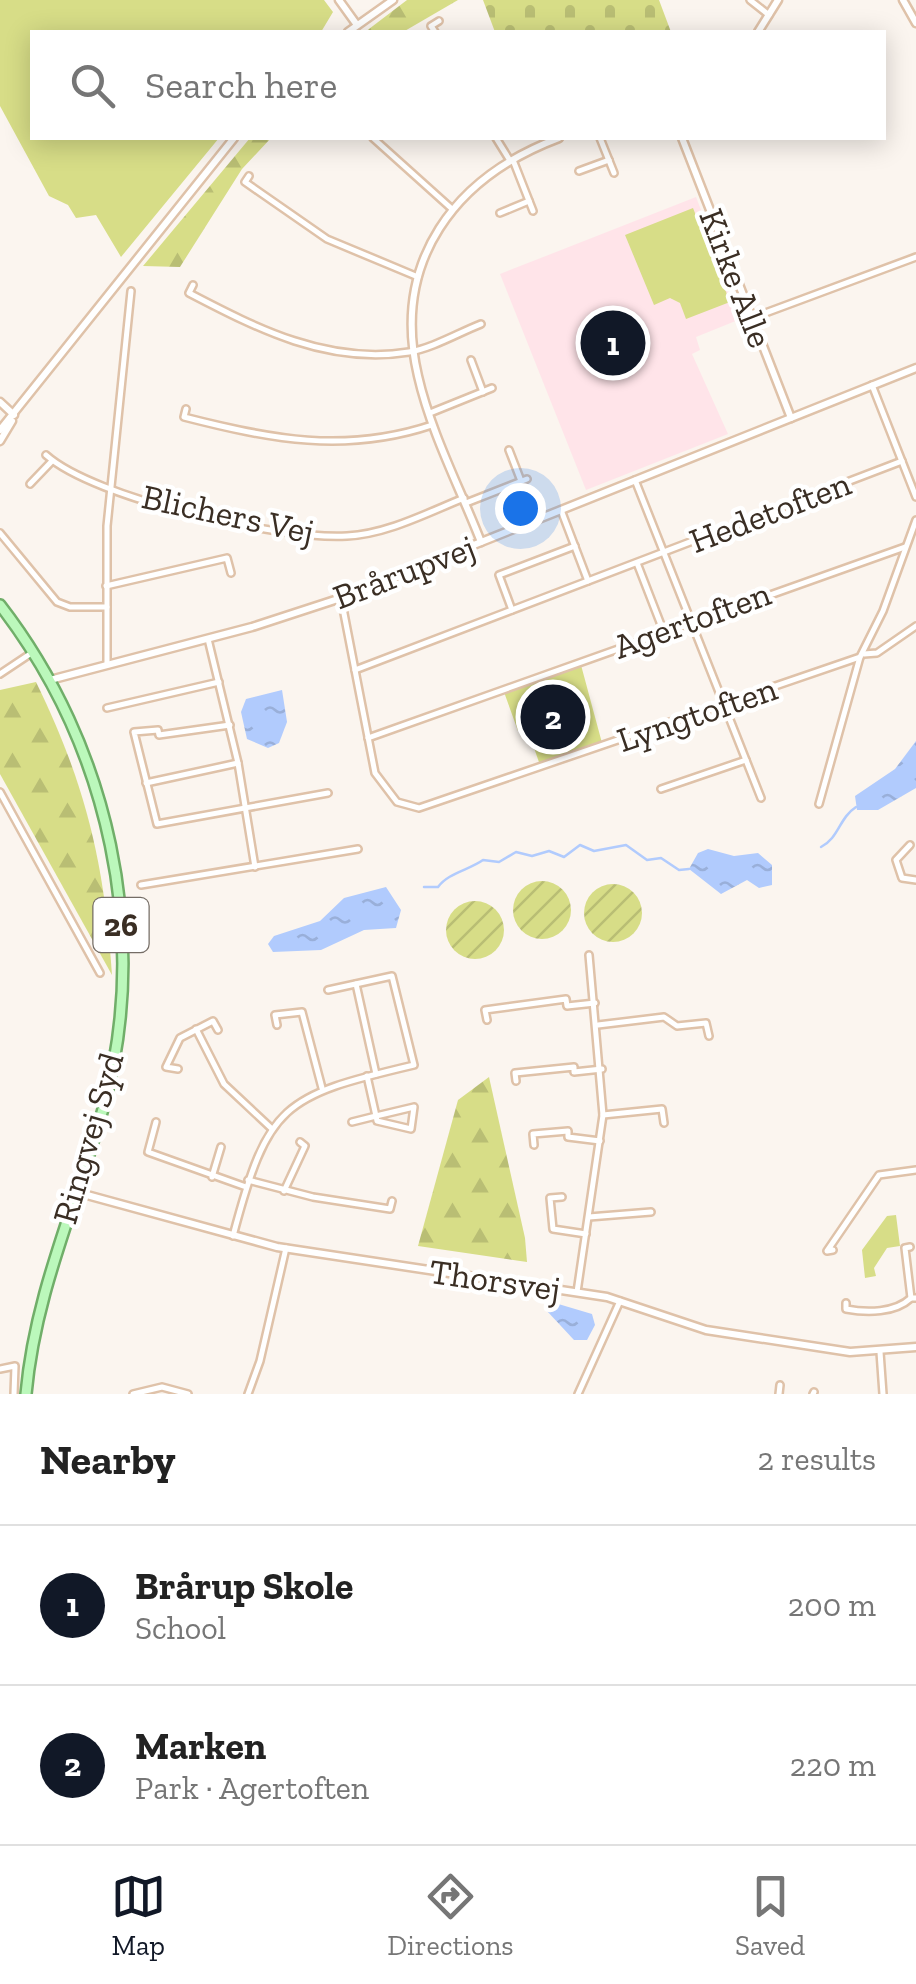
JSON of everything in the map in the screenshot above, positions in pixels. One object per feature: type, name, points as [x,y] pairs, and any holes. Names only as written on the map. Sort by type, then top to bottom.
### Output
[{"type":"main road","name":"Ringvej Syd","points":[[0,605],[50,680],[81,744],[102,808],[117,879],[122,935],[120,1016],[111,1077],[40,1301],[26,1394]]},
{"type":"street","points":[[339,0],[358,24]]},
{"type":"street","points":[[350,30],[393,0]]},
{"type":"street","points":[[750,0],[769,14]]},
{"type":"street","points":[[759,30],[778,0]]},
{"type":"street","points":[[903,0],[916,23]]},
{"type":"street","points":[[434,30],[431,26],[438,22]]},
{"type":"street","points":[[0,430],[232,140]]},
{"type":"street","points":[[375,140],[452,209]]},
{"type":"street","points":[[497,140],[510,159],[532,211]]},
{"type":"street","points":[[481,542],[430,413],[413,351],[411,322],[418,277],[436,233],[469,189],[510,159],[554,140]]},
{"type":"street","points":[[601,140],[614,173]]},
{"type":"street","name":"Kirke Alle","points":[[683,140],[791,418]]},
{"type":"street","points":[[579,171],[609,160]]},
{"type":"street","points":[[249,176],[245,182],[327,239],[418,277]]},
{"type":"street","points":[[500,212],[529,201]]},
{"type":"street","points":[[752,318],[916,257]]},
{"type":"street","points":[[193,285],[189,292],[282,338],[354,353],[413,351],[481,324]]},
{"type":"street","points":[[108,664],[110,487],[131,291]]},
{"type":"street","points":[[471,360],[483,392]]},
{"type":"street","name":"Brårupvej","points":[[50,680],[208,639],[341,598],[916,368]]},
{"type":"street","points":[[872,386],[916,497]]},
{"type":"street","points":[[430,413],[492,388]]},
{"type":"street","points":[[0,402],[14,415]]},
{"type":"street","points":[[186,409],[184,417],[302,443],[378,440],[435,424]]},
{"type":"street","points":[[0,442],[14,415]]},
{"type":"street","name":"Blichers Vej","points":[[30,484],[49,458],[76,477],[186,511],[323,536],[388,528],[524,480],[508,450]]},
{"type":"street","name":"Hedetoften","points":[[356,670],[902,461]]},
{"type":"street","points":[[635,480],[761,798]]},
{"type":"street","points":[[561,510],[588,581]]},
{"type":"street","points":[[818,804],[862,656],[916,520]]},
{"type":"street","points":[[0,534],[57,602],[70,608],[106,608]]},
{"type":"street","points":[[512,610],[498,575],[575,546]]},
{"type":"street","name":"Agertoften","points":[[368,738],[690,620],[905,547]]},
{"type":"street","points":[[106,586],[227,558],[231,573]]},
{"type":"street","points":[[637,563],[663,630]]},
{"type":"street","name":"Lyngtoften","points":[[341,598],[380,785],[397,802],[419,808],[878,652],[916,626]]},
{"type":"street","points":[[208,639],[230,725],[255,867]]},
{"type":"street","points":[[0,674],[33,652]]},
{"type":"street","points":[[107,708],[219,682]]},
{"type":"street","points":[[230,725],[158,735],[158,730],[134,732],[157,824],[328,793]]},
{"type":"street","points":[[661,789],[746,760]]},
{"type":"street","points":[[146,782],[238,764]]},
{"type":"street","points":[[0,792],[100,973]]},
{"type":"street","points":[[910,844],[896,860],[902,878],[916,880]]},
{"type":"street","points":[[141,885],[358,849]]},
{"type":"street","points":[[577,1292],[603,1115],[589,955]]},
{"type":"street","points":[[233,1236],[247,1184],[271,1128],[295,1104],[322,1088],[414,1065],[392,976],[328,990]]},
{"type":"street","points":[[356,984],[376,1074]]},
{"type":"street","points":[[486,1020],[485,1010],[566,1000],[567,1006],[595,1003]]},
{"type":"street","points":[[277,1025],[275,1015],[302,1012],[322,1088]]},
{"type":"street","points":[[598,1025],[664,1017],[677,1026],[706,1022],[708,1036]]},
{"type":"street","points":[[178,1069],[166,1067],[180,1038],[213,1021],[218,1030]]},
{"type":"street","points":[[196,1029],[234,1097],[271,1128]]},
{"type":"street","points":[[516,1081],[515,1073],[574,1067],[574,1072],[602,1070]]},
{"type":"street","points":[[352,1122],[376,1116],[414,1107],[411,1129],[377,1121],[376,1116],[366,1076]]},
{"type":"street","points":[[603,1115],[662,1108],[664,1123]]},
{"type":"street","points":[[156,1122],[148,1152],[188,1164],[212,1177],[390,1209],[392,1201]]},
{"type":"street","points":[[534,1145],[533,1134],[568,1131],[568,1137],[600,1141]]},
{"type":"street","points":[[284,1190],[304,1146],[300,1142]]},
{"type":"street","points":[[212,1177],[220,1147]]},
{"type":"street","points":[[833,1250],[826,1250],[879,1176],[916,1170]]},
{"type":"street","name":"Thorsvej","points":[[75,1192],[286,1248],[620,1301],[706,1330],[825,1349],[880,1352],[916,1347]]},
{"type":"street","points":[[562,1197],[550,1198],[553,1230],[586,1234]]},
{"type":"street","points":[[588,1217],[650,1212]]},
{"type":"street","points":[[846,1303],[846,1309],[860,1312],[902,1307],[914,1298],[904,1248],[910,1247]]},
{"type":"street","points":[[248,1394],[260,1362],[286,1248]]},
{"type":"street","points":[[578,1394],[620,1301]]},
{"type":"street","points":[[880,1352],[883,1394]]},
{"type":"street","points":[[0,1368],[15,1366],[14,1394]]},
{"type":"street","points":[[779,1394],[780,1386]]},
{"type":"street","points":[[133,1394],[162,1387],[188,1394]]},
{"type":"shaded area","points":[[696,197],[743,318],[696,337],[700,350],[692,354],[728,434],[586,490],[500,274]]},
{"type":"green space","points":[[0,0],[324,0],[333,12],[322,30],[30,30],[30,140],[217,140],[121,257],[96,215],[76,218],[68,205],[49,196],[0,106]]},
{"type":"green space","points":[[407,0],[458,0],[406,30],[368,30]]},
{"type":"green space","points":[[483,0],[659,0],[670,30],[494,30]]},
{"type":"green space","points":[[248,140],[269,140],[242,169],[180,267],[143,266]]},
{"type":"green space","points":[[693,208],[730,302],[686,319],[680,303],[670,298],[654,305],[625,235]]},
{"type":"green space","points":[[581,665],[602,743],[540,765],[527,728],[518,731],[504,692]]},
{"type":"green space","points":[[36,682],[68,755],[90,824],[104,896],[112,975],[0,774],[0,690]]},
{"type":"green space","points":[[542,881],[563,889],[571,910],[563,931],[542,939],[521,931],[513,910],[521,889]]},
{"type":"green space","points":[[613,884],[634,892],[642,913],[634,934],[613,942],[592,934],[584,913],[592,892]]},
{"type":"green space","points":[[475,901],[496,909],[504,930],[496,951],[475,959],[454,951],[446,930],[454,909]]},
{"type":"green space","points":[[489,1077],[527,1262],[418,1246],[458,1100]]},
{"type":"green space","points":[[896,1215],[900,1246],[887,1248],[874,1268],[876,1276],[865,1278],[862,1250],[887,1216]]},
{"type":"water","points":[[282,690],[287,722],[279,743],[268,748],[247,739],[241,712],[246,699]]},
{"type":"water","points":[[916,741],[916,788],[878,810],[857,810],[855,796],[895,769]]},
{"type":"water","points":[[708,849],[734,856],[758,853],[772,865],[772,885],[759,888],[747,880],[721,894],[689,869],[698,853]]},
{"type":"water","points":[[386,887],[401,910],[396,928],[364,930],[321,950],[273,952],[268,944],[274,936],[320,921],[344,898]]},
{"type":"water","points":[[555,1303],[592,1314],[595,1325],[587,1340],[574,1340],[547,1311]]},
{"type":"waterway","points":[[821,847],[856,807]]},
{"type":"waterway","points":[[424,887],[438,887],[447,878],[483,860],[499,862],[516,852],[532,856],[549,851],[564,857],[580,845],[594,851],[626,845],[647,860],[661,858],[679,870],[689,869]]},
{"type":"place","name":"Brårup Skole","points":[[613,343]]},
{"type":"place","name":"Marken","points":[[553,717]]}]
